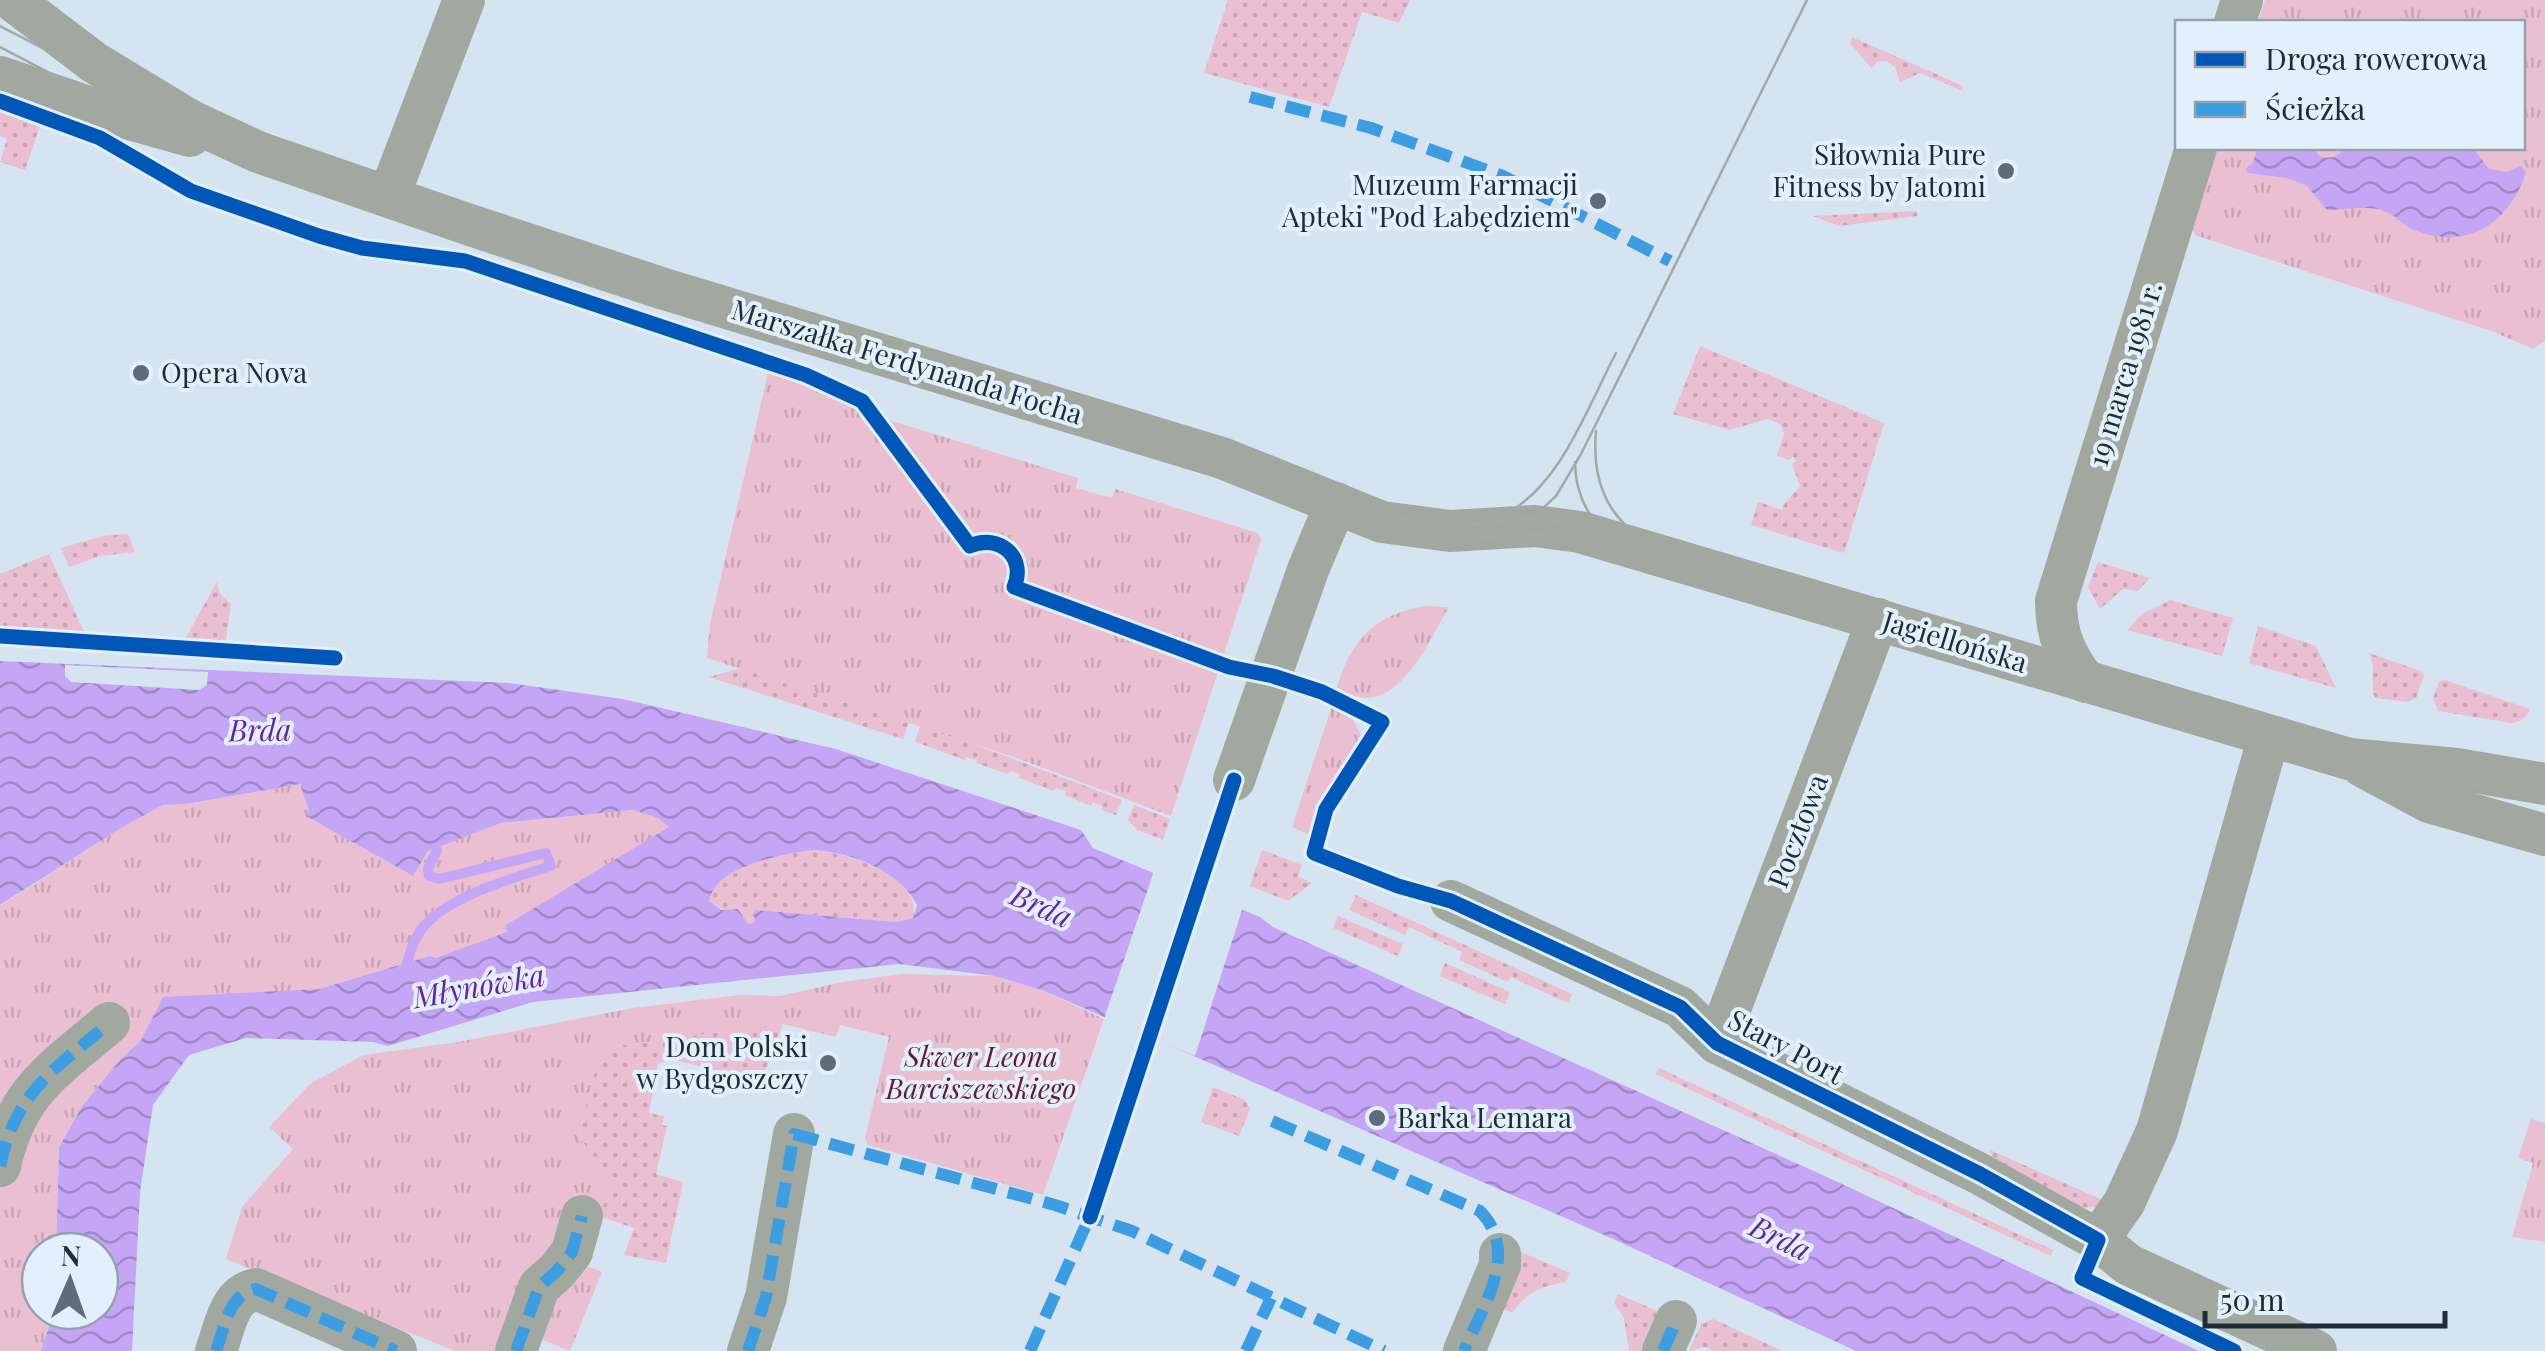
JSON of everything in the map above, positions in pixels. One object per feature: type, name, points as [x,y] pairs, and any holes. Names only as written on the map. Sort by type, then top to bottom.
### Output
[{"type":"street","name":"Marszałka Ferdynanda Focha","points":[[12,0],[96,63],[191,121],[258,152]]},
{"type":"street","points":[[390,196],[464,0]]},
{"type":"street","name":"Marszałka Ferdynanda Focha","points":[[0,77],[90,108],[258,152],[661,288],[1177,444],[1255,470],[1382,522],[1423,530],[1561,528]]},
{"type":"street","name":"19 marca 1981 r.","points":[[1980,650],[2013,643],[2031,632],[2056,601],[2195,150]]},
{"type":"street","points":[[1234,780],[1308,570],[1336,504]]},
{"type":"street","name":"Jagiellońska","points":[[1561,528],[2349,759],[2457,769],[2545,784]]},
{"type":"street","name":"19 marca 1981 r.","points":[[2056,601],[2061,642],[2086,682]]},
{"type":"street","name":"Pocztowa","points":[[1717,1043],[1878,619]]},
{"type":"street","points":[[2098,1240],[2124,1203],[2157,1131],[2270,736]]},
{"type":"street","name":"Jagiellońska","points":[[2349,759],[2413,796],[2545,835]]},
{"type":"street","name":"Stary Port","points":[[1451,901],[1680,1007],[1717,1043],[1980,1174],[2098,1240],[2129,1265],[2316,1351]]},
{"type":"street","points":[[0,1166],[17,1112],[32,1091],[108,1023]]},
{"type":"street","points":[[748,1351],[766,1297],[794,1134]]},
{"type":"street","points":[[516,1351],[539,1287],[572,1252],[582,1216]]},
{"type":"street","points":[[1464,1351],[1500,1265],[1500,1254]]},
{"type":"street","points":[[216,1351],[234,1300],[242,1292],[256,1289],[396,1351]]},
{"type":"green space","points":[[1228,0],[1410,0],[1399,23],[1362,12],[1329,107],[1204,73]]},
{"type":"green space","points":[[2265,0],[2545,0],[2545,341],[2533,349],[2491,331],[2197,236],[2186,222],[2208,150],[2525,150],[2525,20],[2259,20]]},
{"type":"green space","points":[[1852,37],[1963,86],[1961,90],[1920,73],[1900,82],[1895,67],[1887,61],[1877,62],[1872,69],[1850,43]]},
{"type":"green space","points":[[0,109],[41,123],[25,170],[0,162],[7,139],[0,136]]},
{"type":"green space","points":[[1917,211],[1917,216],[1839,226],[1813,216]]},
{"type":"green space","points":[[1700,346],[1884,423],[1844,553],[1751,525],[1758,502],[1783,510],[1800,486],[1793,457],[1789,460],[1777,456],[1784,434],[1780,424],[1767,419],[1730,430],[1673,414]]},
{"type":"green space","points":[[768,373],[829,393],[892,421],[1078,478],[1076,488],[1112,498],[1115,489],[1258,533],[1261,540],[1171,816],[1014,757],[707,658],[710,624]]},
{"type":"green space","points":[[128,534],[135,552],[100,556],[69,567],[61,548],[103,536]]},
{"type":"green space","points":[[49,554],[85,634],[0,629],[0,574]]},
{"type":"green space","points":[[2098,562],[2150,578],[2138,591],[2123,589],[2100,609],[2088,587]]},
{"type":"green space","points":[[217,582],[220,594],[231,604],[225,647],[192,646],[185,639]]},
{"type":"green space","points":[[2170,600],[2233,618],[2222,656],[2127,630],[2142,614]]},
{"type":"green space","points":[[1424,606],[1449,607],[1405,677],[1391,690],[1375,697],[1357,697],[1337,687],[1350,656],[1367,632],[1392,616]]},
{"type":"green space","points":[[2258,626],[2316,646],[2336,688],[2249,663]]},
{"type":"green space","points":[[2369,653],[2421,671],[2424,676],[2416,698],[2407,702],[2375,698]]},
{"type":"green space","points":[[755,664],[910,720],[903,739],[709,677]]},
{"type":"green space","points":[[2445,680],[2530,709],[2523,719],[2511,723],[2438,711],[2433,698],[2439,682]]},
{"type":"green space","points":[[1332,706],[1353,719],[1361,735],[1310,835],[1292,827]]},
{"type":"green space","points":[[921,724],[1122,800],[1116,815],[1101,810],[1102,806],[1093,802],[1091,806],[1065,795],[1066,791],[1054,791],[1019,778],[1020,774],[1008,774],[976,763],[977,760],[965,760],[915,742]]},
{"type":"green space","points":[[301,784],[309,810],[306,816],[413,876],[428,851],[500,823],[634,810],[658,818],[670,827],[507,925],[508,932],[434,958],[428,956],[319,989],[163,998],[141,1040],[83,1105],[59,1147],[57,1231],[20,1231],[20,1331],[48,1331],[41,1351],[0,1351],[0,906],[163,805]]},
{"type":"green space","points":[[1134,805],[1170,819],[1163,840],[1137,830],[1128,820]]},
{"type":"green space","points":[[812,850],[861,861],[895,879],[913,903],[913,918],[896,922],[756,910],[754,924],[748,924],[709,901],[715,889],[737,870]]},
{"type":"green space","points":[[1262,850],[1302,865],[1298,876],[1312,883],[1288,901],[1250,886]]},
{"type":"green space","points":[[1356,895],[1572,994],[1568,1003],[1511,977],[1507,982],[1459,960],[1462,952],[1409,927],[1405,935],[1349,910]]},
{"type":"green space","points":[[1338,916],[1403,944],[1398,956],[1333,928]]},
{"type":"green space","points":[[1445,963],[1510,992],[1505,1004],[1440,976]]},
{"type":"green space","name":"Skwer Leona Barciszewskiego","points":[[902,974],[995,976],[1042,990],[1104,1019],[1043,1195],[868,1145],[865,1138],[889,1037],[840,1025],[836,1037],[783,1024],[601,1048],[578,1136],[612,1179],[584,1265],[602,1272],[570,1351],[540,1339],[534,1351],[455,1351],[226,1259],[242,1207],[293,1149],[269,1127],[310,1084],[363,1055],[458,1042],[633,1008],[739,995],[780,996]]},
{"type":"green space","points":[[783,1024],[761,1082],[671,1059],[658,1064],[649,1113],[664,1116],[662,1125],[667,1126],[656,1174],[683,1182],[666,1263],[624,1255],[634,1228],[601,1217],[578,1136],[601,1048]]},
{"type":"green space","points":[[1659,1068],[2053,1250],[2051,1256],[1656,1074]]},
{"type":"green space","points":[[1213,1087],[1245,1100],[1250,1109],[1239,1136],[1201,1122]]},
{"type":"green space","points":[[2531,1119],[2545,1123],[2545,1242],[2512,1237],[2533,1163],[2518,1158]]},
{"type":"green space","points":[[1990,1150],[2107,1202],[2100,1207],[2077,1208],[1993,1160]]},
{"type":"green space","points":[[1521,1252],[1570,1273],[1566,1282],[1536,1291],[1512,1313],[1497,1306]]},
{"type":"green space","points":[[1618,1294],[1664,1314],[1649,1351],[1629,1351],[1624,1318],[1614,1303]]},
{"type":"green space","points":[[1713,1319],[1783,1351],[1714,1351],[1705,1347],[1689,1351],[1701,1324]]},
{"type":"water","points":[[2256,150],[2314,150],[2322,158],[2334,157],[2344,150],[2475,150],[2489,169],[2507,172],[2521,166],[2526,172],[2508,207],[2495,220],[2464,236],[2446,237],[2408,227],[2382,210],[2327,210],[2306,185],[2287,178],[2248,173],[2245,169],[2253,163]]},
{"type":"water","points":[[0,661],[509,683],[623,699],[836,749],[1081,830],[1093,848],[1260,917],[1273,927],[1827,1177],[2199,1351],[1856,1351],[1611,1238],[1042,990],[995,976],[899,964],[533,1002],[388,1046],[373,1042],[246,1038],[189,1055],[153,1105],[140,1192],[132,1351],[41,1351],[48,1331],[120,1331],[120,1231],[57,1231],[59,1147],[83,1105],[141,1040],[163,997],[319,989],[429,956],[435,958],[507,932],[506,925],[669,827],[658,818],[633,810],[501,823],[428,851],[413,876],[306,816],[309,810],[300,784],[163,805],[0,905]],"holes":[[[812,850],[857,859],[899,882],[917,905],[913,918],[896,922],[755,910],[754,923],[748,924],[738,909],[722,910],[709,901],[724,879],[768,859]]]},
{"type":"pier","points":[[65,665],[208,672],[207,685],[199,690],[71,682],[65,676]]},
{"type":"pier","points":[[1155,868],[1244,904],[1195,1056],[1104,1019]]},
{"type":"waterway","name":"Młynówka","points":[[405,972],[419,933],[440,912],[486,888],[551,866],[546,853],[439,879],[429,876],[428,869],[437,850]]},
{"type":"tram line","points":[[1528,522],[1556,496],[1581,454],[1807,0]]},
{"type":"tram line","points":[[0,26],[151,104],[222,132],[664,281],[1222,451],[1393,517],[1477,524],[1534,518],[1577,524],[2419,773],[2545,801]]},
{"type":"tram line","points":[[0,47],[98,98],[190,136]]},
{"type":"tram line","points":[[1501,516],[1521,504],[1555,468],[1616,353]]},
{"type":"tram line","points":[[1596,431],[1596,463],[1603,492],[1619,518],[1643,539]]},
{"type":"tram line","points":[[1575,462],[1583,501],[1605,534]]},
{"type":"tram line","points":[[1316,503],[1374,526],[1418,537],[1551,535],[1589,541]]},
{"type":"tram line","points":[[1105,1168],[1113,1146]]},
{"type":"marked path","points":[[1250,97],[1371,128],[1503,176],[1670,261]]},
{"type":"marked path","points":[[0,1166],[7,1140],[27,1100],[55,1069],[109,1023]]},
{"type":"marked path","points":[[1272,1121],[1480,1211],[1492,1227],[1498,1262],[1488,1298],[1464,1351]]},
{"type":"marked path","points":[[748,1351],[766,1297],[794,1134],[1055,1205],[1132,1231],[1384,1351]]},
{"type":"marked path","points":[[1030,1351],[1093,1209]]},
{"type":"marked path","points":[[516,1351],[539,1287],[572,1252],[582,1216]]},
{"type":"marked path","points":[[216,1351],[233,1305],[256,1289],[396,1351]]},
{"type":"marked path","points":[[1246,1351],[1271,1298]]},
{"type":"marked path","points":[[1663,1351],[1676,1321]]},
{"type":"cycle path","points":[[0,101],[100,138],[191,191],[319,236],[362,248],[465,261],[806,375],[862,401],[970,546],[991,543],[1008,550],[1017,566],[1014,587],[1229,667],[1322,692],[1382,722],[1326,809],[1314,853],[1398,886],[1451,901],[1680,1007],[1717,1043],[1980,1174],[2098,1240],[2082,1278],[2234,1351]]},
{"type":"cycle path","points":[[0,636],[335,658]]},
{"type":"cycle path","points":[[1090,1217],[1234,780]]},
{"type":"place","name":"Siłownia Pure Fitness by Jatomi","points":[[2006,171]]},
{"type":"place","name":"Muzeum Farmacji Apteki \"Pod Łabędziem\"","points":[[1598,201]]},
{"type":"place","name":"Opera Nova","points":[[141,373]]},
{"type":"place","name":"Dom Polski w Bydgoszczy","points":[[828,1063]]},
{"type":"place","name":"Barka Lemara","points":[[1377,1118]]},
{"type":"water label","name":"Brda","points":[[260,731]]},
{"type":"water label","name":"Brda","points":[[1041,907]]},
{"type":"water label","name":"Brda","points":[[1780,1239]]}]
